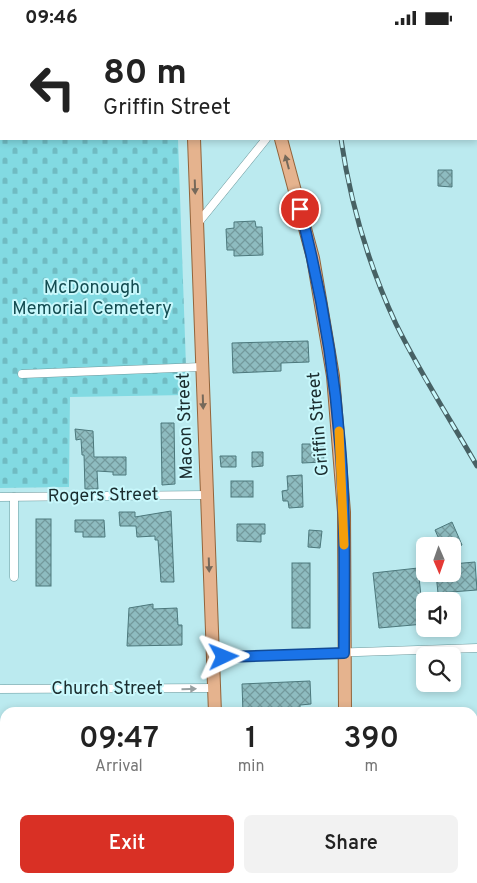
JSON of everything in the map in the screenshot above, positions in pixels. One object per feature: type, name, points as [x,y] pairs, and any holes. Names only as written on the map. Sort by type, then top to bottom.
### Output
[{"type":"main road","name":"Macon Street","points":[[194,140],[215,707]]},
{"type":"main road","name":"Griffin Street","points":[[281,140],[312,258],[333,376],[344,512],[345,707]]},
{"type":"street","points":[[197,225],[265,140]]},
{"type":"street","points":[[22,374],[201,367]]},
{"type":"street","name":"Rogers Street","points":[[0,497],[206,495]]},
{"type":"street","points":[[14,497],[14,577]]},
{"type":"street","points":[[213,657],[477,648]]},
{"type":"street","name":"Church Street","points":[[0,689],[214,688]]},
{"type":"green space","name":"McDonough Memorial Cemetery","points":[[0,140],[178,140],[187,395],[70,397],[69,487],[0,488]]},
{"type":"building","points":[[438,170],[452,170],[452,187],[438,186]]},
{"type":"building","points":[[255,221],[256,227],[262,227],[263,255],[234,256],[234,250],[227,250],[226,229],[234,228],[234,222]]},
{"type":"building","points":[[308,341],[309,362],[281,363],[281,371],[233,373],[232,343]]},
{"type":"building","points":[[161,423],[174,423],[175,484],[162,485]]},
{"type":"building","points":[[75,429],[93,431],[94,457],[126,457],[126,475],[113,475],[113,472],[97,471],[98,489],[85,489],[84,455],[82,455],[81,439],[76,440]]},
{"type":"building","points":[[302,444],[323,444],[324,462],[302,463]]},
{"type":"building","points":[[252,452],[263,452],[263,466],[252,467]]},
{"type":"building","points":[[220,456],[236,456],[236,467],[221,467]]},
{"type":"building","points":[[302,475],[303,507],[289,508],[288,501],[283,501],[282,491],[288,490],[287,476]]},
{"type":"building","points":[[231,481],[253,481],[253,497],[231,497]]},
{"type":"building","points":[[171,511],[174,582],[161,582],[158,540],[155,540],[155,536],[137,537],[136,526],[120,526],[119,512],[135,512],[135,517]]},
{"type":"building","points":[[36,519],[51,519],[51,586],[36,586]]},
{"type":"building","points":[[75,520],[104,520],[105,537],[83,537],[83,532],[75,532]]},
{"type":"building","points":[[452,522],[459,537],[438,537],[435,530]]},
{"type":"building","points":[[237,524],[265,524],[265,534],[261,534],[261,542],[237,541]]},
{"type":"building","points":[[309,530],[322,531],[320,548],[308,547]]},
{"type":"building","points":[[475,562],[477,590],[438,592],[437,583],[461,583],[461,563]]},
{"type":"building","points":[[292,563],[310,563],[310,628],[292,628]]},
{"type":"building","points":[[416,568],[416,583],[420,583],[421,592],[416,592],[416,625],[379,628],[373,573]]},
{"type":"building","points":[[153,604],[153,609],[177,608],[178,625],[182,625],[182,645],[127,646],[129,608]]},
{"type":"building","points":[[310,681],[311,704],[300,705],[300,707],[243,707],[242,684]]},
{"type":"railway","points":[[341,140],[355,209],[369,256],[386,302],[415,360],[477,466]]},
{"type":"slow traffic","points":[[339,431],[344,545]]},
{"type":"route","points":[[224,657],[344,653],[344,512],[340,444],[327,337],[312,258],[300,209]]}]
